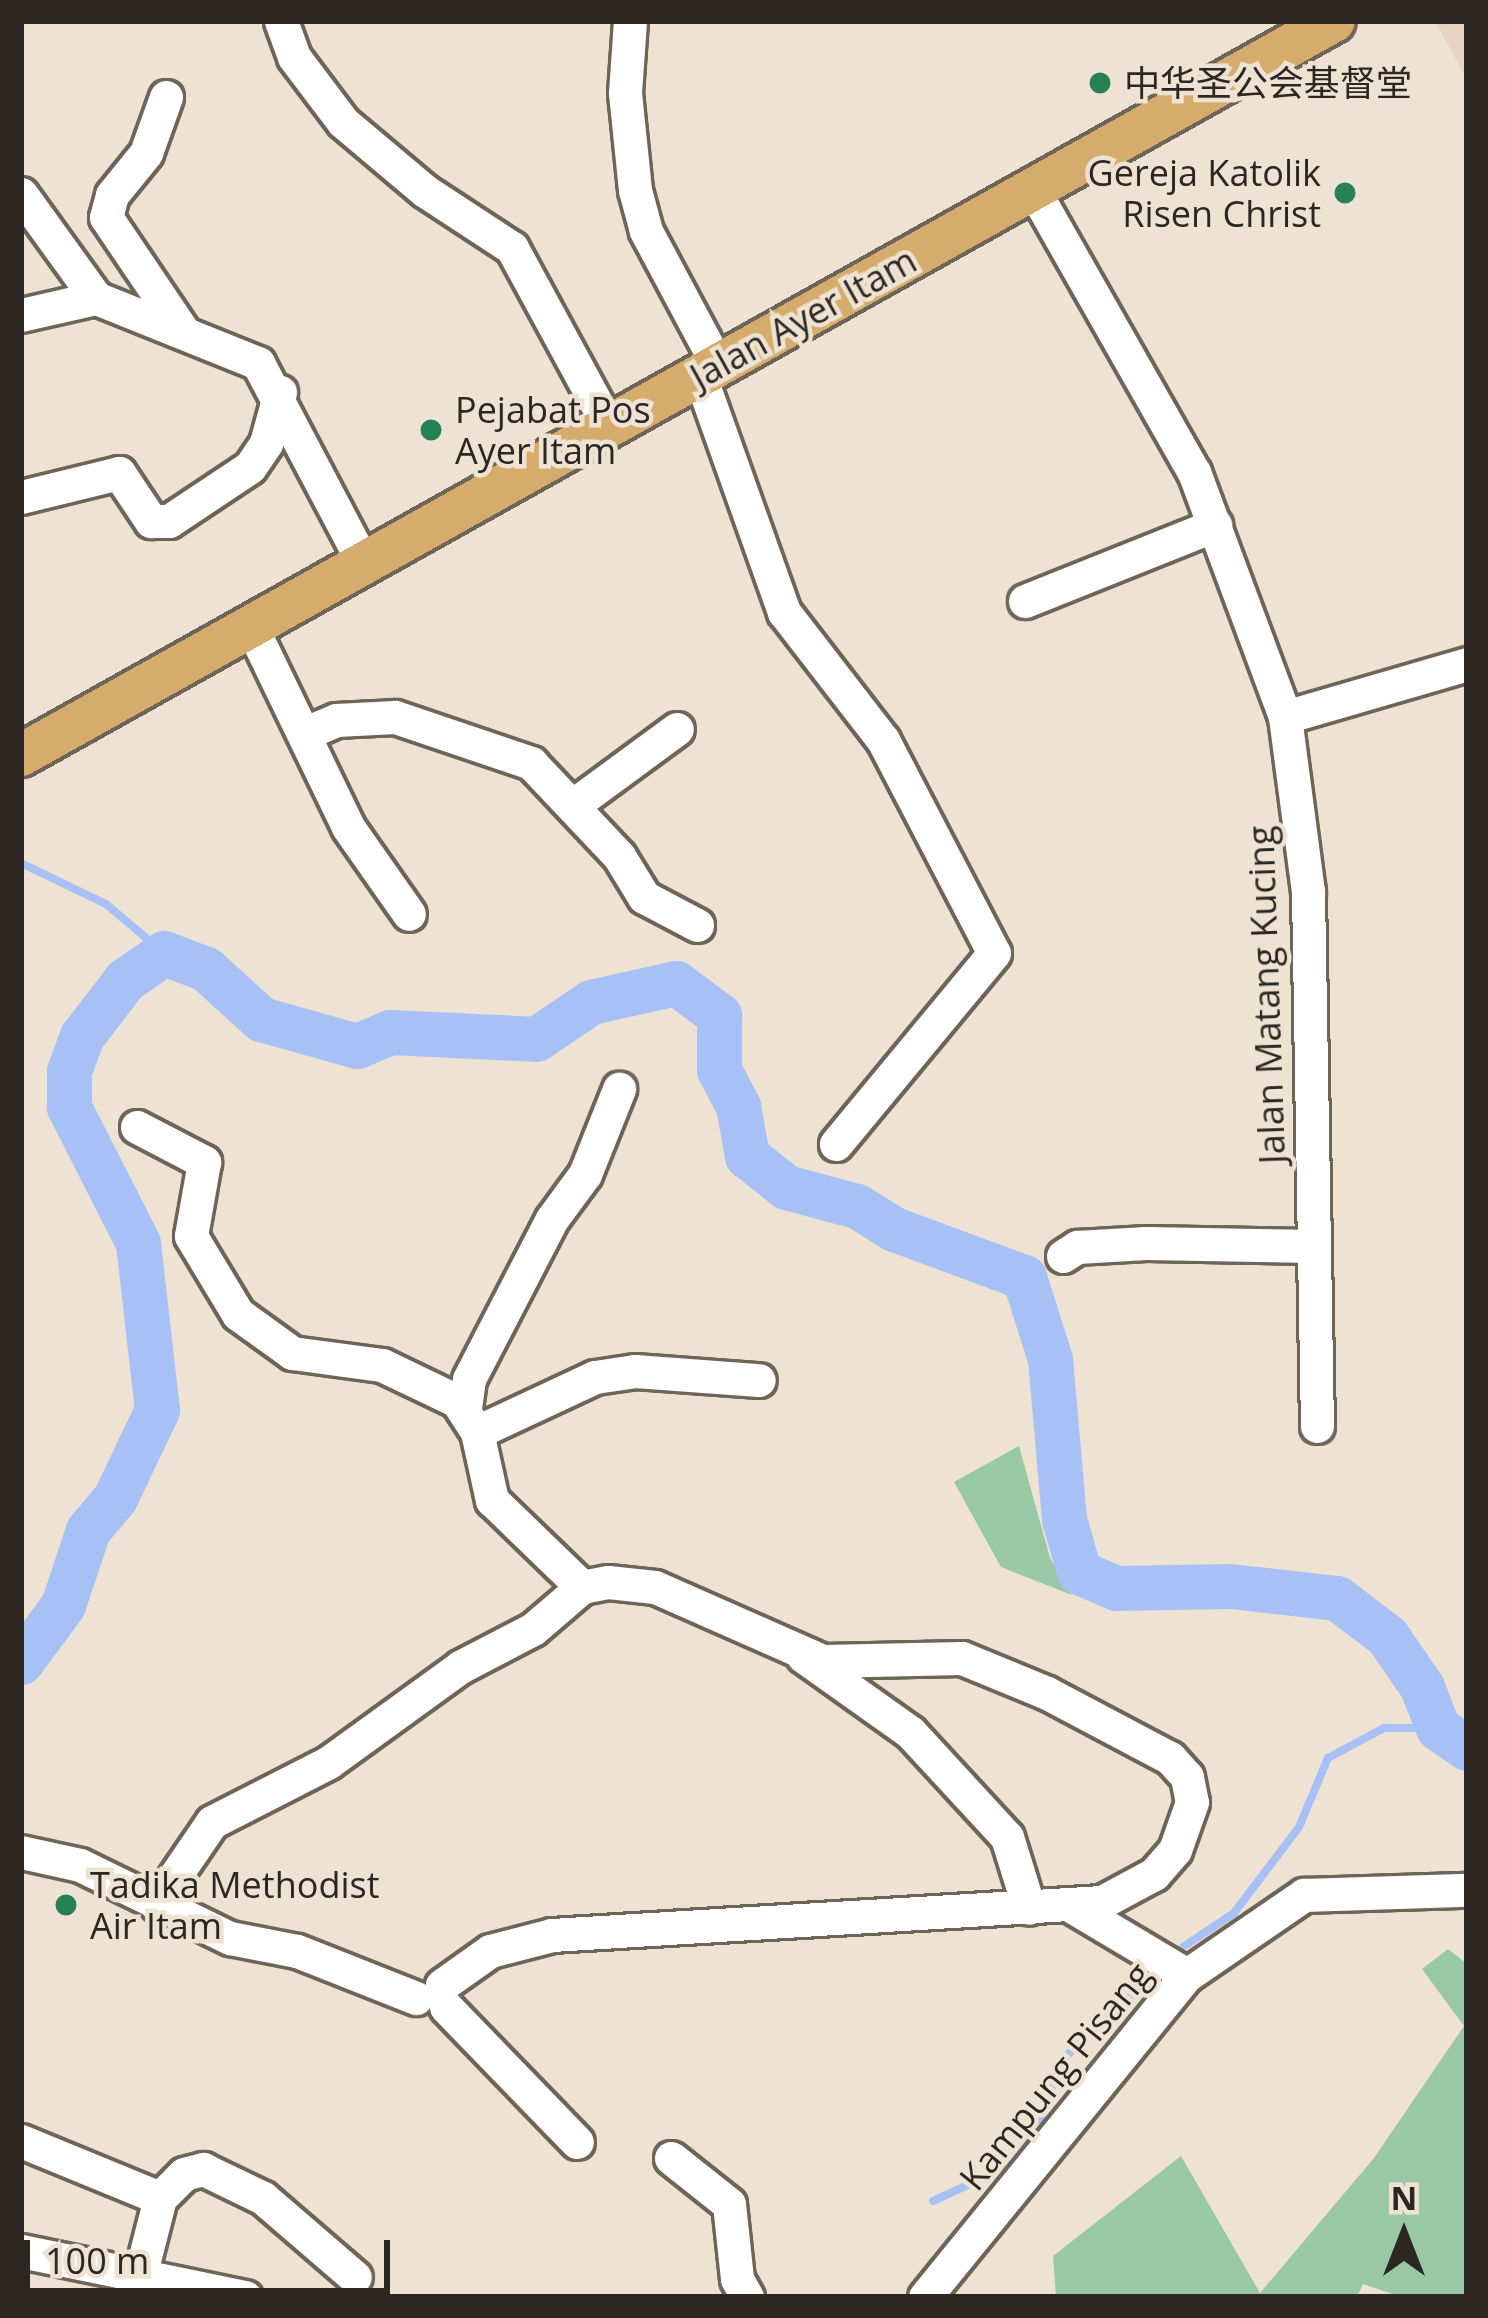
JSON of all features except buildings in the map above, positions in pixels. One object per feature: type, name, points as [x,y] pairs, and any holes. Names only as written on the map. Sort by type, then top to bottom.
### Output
[{"type":"main road","name":"Jalan Ayer Itam","points":[[21,755],[1334,21]]},
{"type":"street","points":[[280,21],[294,57],[343,122],[425,191],[512,248],[609,427]]},
{"type":"street","points":[[630,21],[625,93],[635,190],[646,231],[709,371],[784,612],[883,740],[994,952],[836,1144]]},
{"type":"street","points":[[166,97],[146,153],[112,195],[106,217],[183,331]]},
{"type":"street","name":"Jalan Matang Kucing","points":[[1034,189],[1194,472],[1285,717],[1308,891],[1317,1426]]},
{"type":"street","points":[[21,194],[96,298],[258,363],[280,392],[364,564]]},
{"type":"street","points":[[21,315],[96,298]]},
{"type":"street","points":[[21,496],[119,473],[151,521],[169,521],[250,467],[266,443],[280,392]]},
{"type":"street","points":[[1025,601],[1215,525]]},
{"type":"street","points":[[251,626],[308,732],[348,827],[409,914]]},
{"type":"street","points":[[1285,717],[1467,664]]},
{"type":"street","points":[[308,732],[351,717],[439,726],[531,763],[572,806],[644,897],[697,925]]},
{"type":"street","points":[[572,806],[677,729]]},
{"type":"street","points":[[582,1587],[492,1500],[471,1420],[469,1379],[552,1219],[585,1174],[619,1089]]},
{"type":"street","points":[[137,1127],[204,1162],[191,1236],[238,1314],[292,1353],[382,1365],[471,1420]]},
{"type":"street","points":[[1063,1256],[1077,1247],[1146,1243],[1313,1246]]},
{"type":"street","points":[[471,1420],[595,1377],[635,1371],[759,1380]]},
{"type":"street","points":[[156,1904],[212,1822],[329,1762],[460,1667],[533,1629],[582,1587],[655,1587],[823,1661],[962,1658],[1047,1693],[1180,1767],[1192,1802],[1175,1850],[1131,1888],[1073,1907],[552,1935],[490,1951],[434,1997]]},
{"type":"street","points":[[797,1651],[910,1732],[993,1822],[1018,1854],[1029,1908]]},
{"type":"street","points":[[21,1852],[80,1865],[230,1938],[297,1951],[434,1997],[577,2142]]},
{"type":"street","name":"Kampung Pisang","points":[[926,2297],[1170,1968],[1304,1895],[1467,1890]]},
{"type":"street","points":[[1073,1907],[1170,1968]]},
{"type":"street","points":[[21,2140],[160,2198]]},
{"type":"street","points":[[670,2158],[729,2204],[737,2279],[747,2297]]},
{"type":"street","points":[[140,2276],[160,2198],[184,2174],[203,2169],[263,2198],[355,2277]]},
{"type":"street","points":[[21,2252],[245,2297]]},
{"type":"shaded area","points":[[1467,21],[1467,80],[1437,24]]},
{"type":"green space","points":[[1019,1446],[1050,1558],[1072,1595],[1001,1567],[954,1482]]},
{"type":"green space","points":[[1448,1949],[1467,1964],[1467,2297],[1402,2297],[1363,2284],[1357,2297],[1056,2297],[1053,2256],[1181,2156],[1260,2293],[1374,2158],[1464,2026],[1422,1969]]},
{"type":"waterway","points":[[21,863],[106,904],[164,953]]},
{"type":"waterway","points":[[21,1662],[63,1605],[88,1530],[115,1498],[157,1410],[138,1243],[69,1107],[69,1071],[82,1036],[125,980],[164,953],[206,969],[261,1019],[357,1046],[390,1032],[536,1039],[591,1002],[676,983],[719,1015],[719,1070],[738,1106],[747,1156],[786,1187],[857,1206],[894,1229],[1024,1277],[1050,1359],[1064,1519],[1079,1572],[1116,1588],[1230,1586],[1337,1598],[1387,1636],[1422,1687],[1438,1728],[1467,1748]]},
{"type":"waterway","points":[[1171,1955],[1234,1913],[1299,1827],[1328,1758],[1384,1728],[1438,1728]]},
{"type":"waterway","points":[[933,2201],[992,2174],[1035,2133],[1063,2059],[1157,1971]]},
{"type":"place","name":"中华圣公会基督堂","points":[[1100,83]]},
{"type":"place","name":"Gereja Katolik Risen Christ","points":[[1345,193]]},
{"type":"place","name":"Pejabat Pos Ayer Itam","points":[[431,430]]},
{"type":"place","name":"Tadika Methodist Air Itam","points":[[66,1905]]}]
